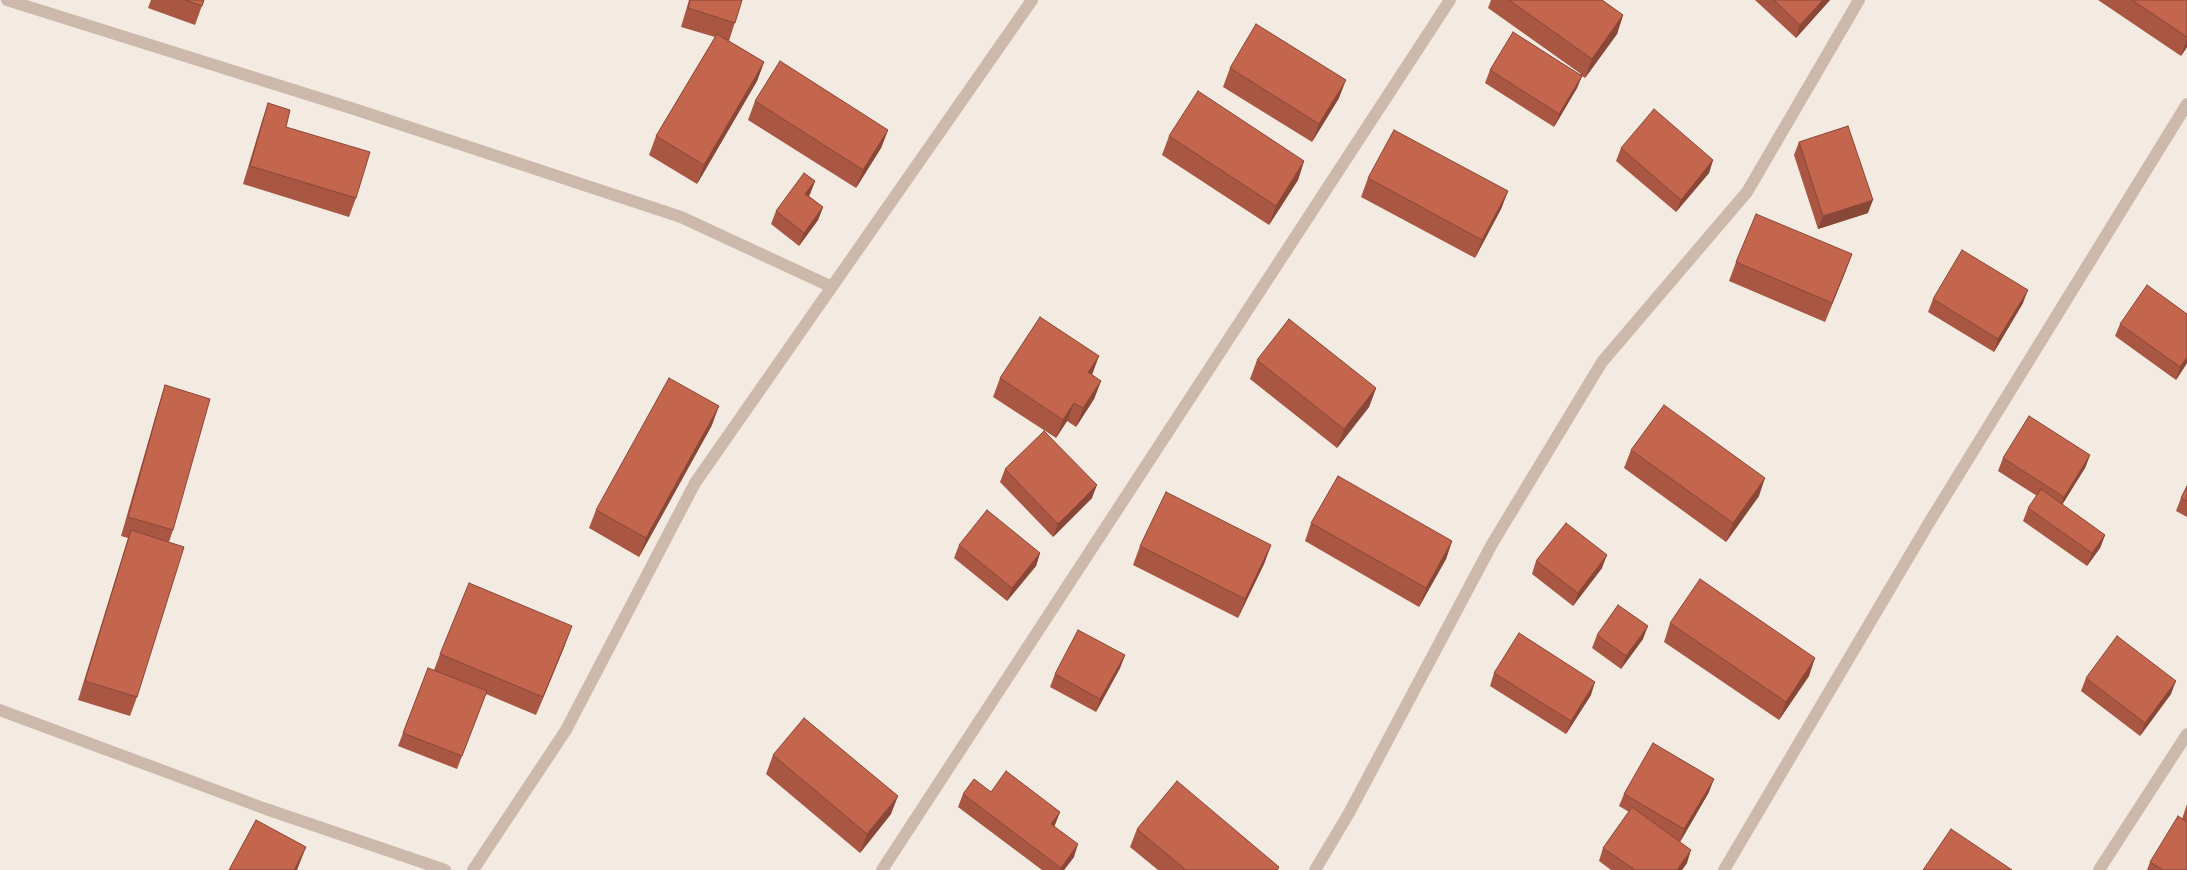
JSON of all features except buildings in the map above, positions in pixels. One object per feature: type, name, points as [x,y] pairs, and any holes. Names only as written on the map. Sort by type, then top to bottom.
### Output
[{"type":"street","points":[[7,0],[363,112],[681,217],[832,287]]},
{"type":"street","points":[[473,870],[566,730],[695,483],[1030,3],[1016,0]]},
{"type":"street","points":[[882,870],[1450,0]]},
{"type":"street","points":[[1315,870],[1349,813],[1492,544],[1602,362],[1747,192],[1859,0]]},
{"type":"street","points":[[1724,870],[1927,526],[2187,104]]},
{"type":"street","points":[[0,710],[266,809],[445,870]]},
{"type":"street","points":[[2099,870],[2187,734]]}]
